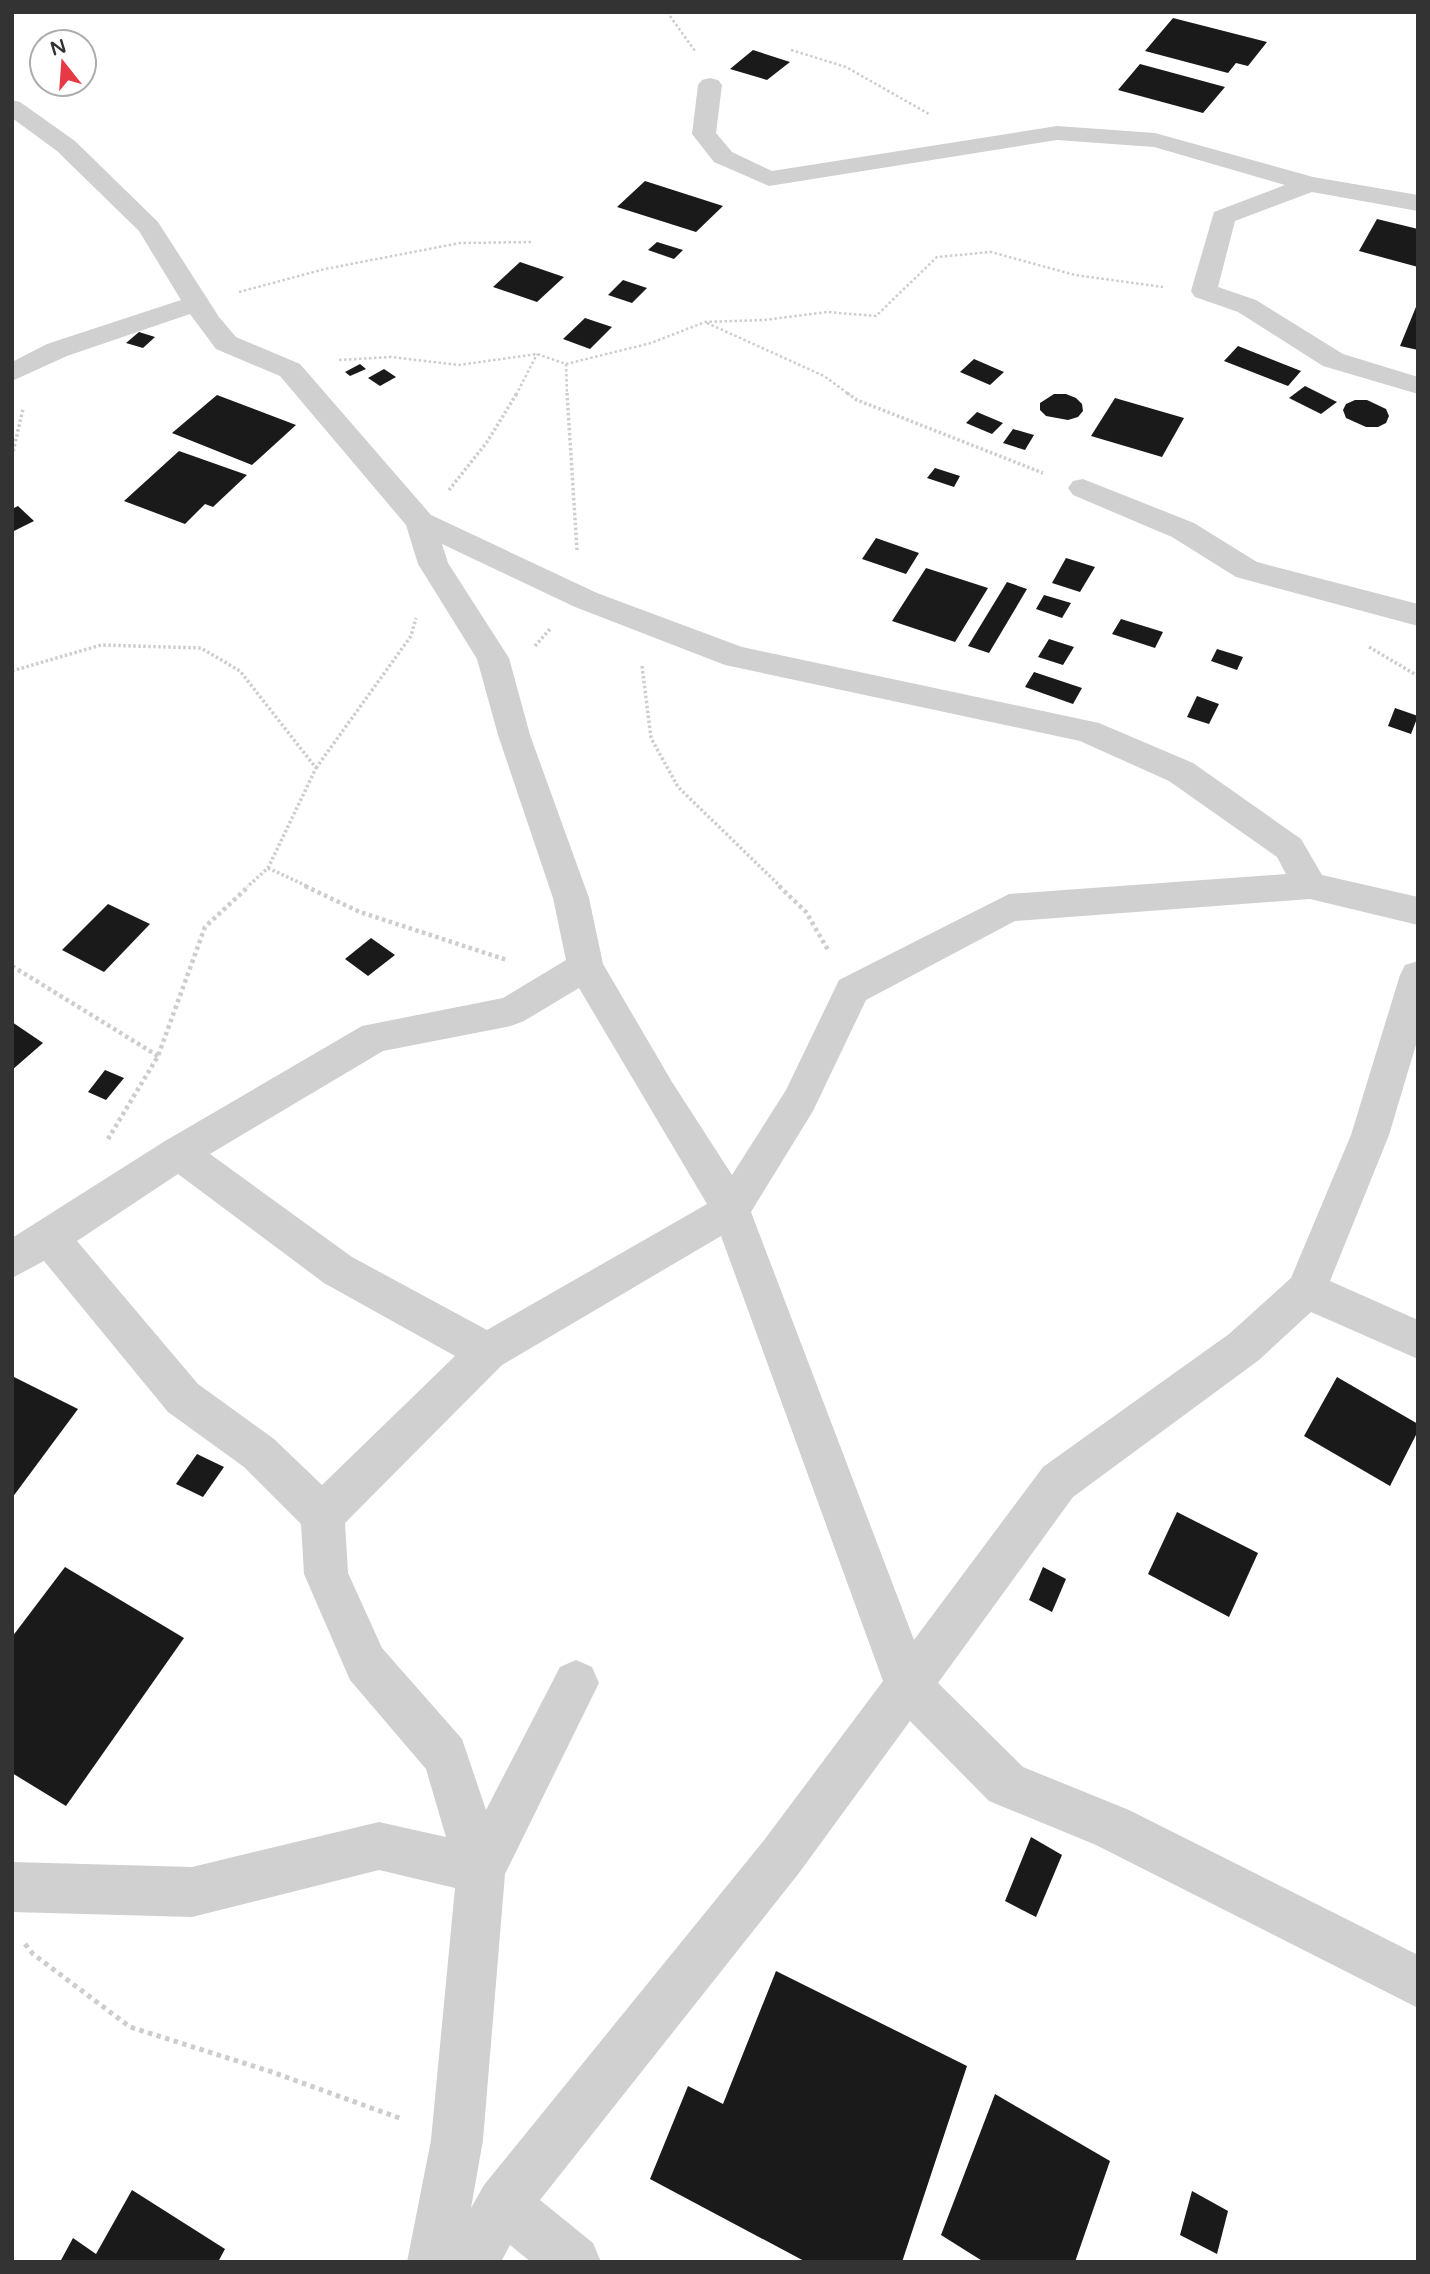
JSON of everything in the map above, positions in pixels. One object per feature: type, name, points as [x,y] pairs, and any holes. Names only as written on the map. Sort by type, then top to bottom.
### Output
[{"type":"street","points":[[710,85],[704,134],[723,157],[769,179],[1058,133],[1155,140],[1310,184],[1418,203]]},
{"type":"street","points":[[12,107],[66,146],[149,227],[208,321],[226,343],[290,370],[420,522],[433,564],[493,658],[514,735],[571,898],[584,966],[659,1093],[701,1156],[731,1210],[908,1686],[1006,1784],[1112,1827],[1418,1983]]},
{"type":"street","points":[[1310,184],[1223,216],[1204,291],[1247,306],[1333,360],[1418,386]]},
{"type":"street","points":[[12,373],[57,349],[198,303]]},
{"type":"street","points":[[1083,488],[1183,530],[1247,570],[1418,615]]},
{"type":"street","points":[[420,522],[586,600],[736,657],[1087,731],[1181,772],[1289,849],[1310,886]]},
{"type":"street","points":[[321,1515],[487,1352],[731,1210],[800,1100],[852,990],[1009,908],[1310,886],[1418,911]]},
{"type":"street","points":[[12,1260],[179,1153],[375,1037],[511,1011],[584,966]]},
{"type":"street","points":[[471,2262],[503,2204],[782,1856],[1058,1482],[1244,1347],[1306,1290],[1370,1135],[1418,975]]},
{"type":"street","points":[[179,1153],[338,1270],[487,1352]]},
{"type":"street","points":[[49,1237],[183,1398],[259,1453],[321,1515],[326,1574],[361,1653],[366,1664],[445,1756],[481,1870]]},
{"type":"street","points":[[1306,1290],[1418,1340]]},
{"type":"street","points":[[434,2262],[457,2140],[481,1870],[576,1683]]},
{"type":"street","points":[[12,1887],[192,1892],[379,1846],[481,1870]]},
{"type":"street","points":[[503,2204],[574,2262]]},
{"type":"path","points":[[667,12],[692,45],[710,85]]},
{"type":"path","points":[[791,50],[846,67],[929,114]]},
{"type":"path","points":[[198,303],[325,269],[460,243],[533,242]]},
{"type":"path","points":[[290,370],[327,361],[391,357],[459,365],[537,354],[566,364],[651,342],[705,322],[764,320],[827,312],[876,316],[937,257],[991,252],[1075,275],[1204,291]]},
{"type":"path","points":[[705,322],[824,376],[857,400],[1083,488]]},
{"type":"path","points":[[420,522],[475,463],[512,405],[537,354]]},
{"type":"path","points":[[501,686],[561,617],[586,600],[574,530],[566,364]]},
{"type":"path","points":[[12,456],[23,406]]},
{"type":"path","points":[[104,1146],[158,1056],[205,927],[268,869],[316,768],[411,636],[433,564]]},
{"type":"path","points":[[12,671],[101,645],[201,648],[240,671],[316,768]]},
{"type":"path","points":[[642,665],[651,738],[678,788],[806,912],[852,990]]},
{"type":"path","points":[[268,869],[360,912],[510,961],[584,966]]},
{"type":"path","points":[[12,966],[158,1056]]},
{"type":"path","points":[[19,1936],[33,1954],[130,2027],[272,2072],[457,2140]]},
{"type":"building","points":[[1173,18],[1267,42],[1248,66],[1236,63],[1228,73],[1145,51]]},
{"type":"building","points":[[753,50],[790,62],[767,80],[730,69]]},
{"type":"building","points":[[1140,64],[1225,87],[1203,113],[1118,90]]},
{"type":"building","points":[[645,181],[723,206],[696,232],[617,207]]},
{"type":"building","points":[[1377,219],[1418,229],[1418,267],[1359,251]]},
{"type":"building","points":[[657,242],[683,250],[674,259],[648,250]]},
{"type":"building","points":[[520,262],[564,277],[537,302],[493,287]]},
{"type":"building","points":[[623,280],[647,288],[632,303],[608,295]]},
{"type":"building","points":[[1418,302],[1418,350],[1400,346]]},
{"type":"building","points":[[585,318],[612,327],[590,349],[563,339]]},
{"type":"building","points":[[139,332],[155,337],[143,348],[126,343]]},
{"type":"building","points":[[1238,346],[1301,371],[1288,386],[1224,361]]},
{"type":"building","points":[[974,359],[1004,372],[990,385],[960,372]]},
{"type":"building","points":[[360,364],[366,369],[350,376],[345,372]]},
{"type":"building","points":[[384,369],[396,377],[380,386],[368,378]]},
{"type":"building","points":[[1305,386],[1337,402],[1321,414],[1289,398]]},
{"type":"building","points":[[1054,394],[1066,394],[1076,398],[1082,404],[1083,411],[1078,417],[1068,420],[1046,416],[1040,410],[1040,403]]},
{"type":"building","points":[[217,395],[296,425],[252,465],[172,433]]},
{"type":"building","points":[[1115,398],[1184,418],[1162,457],[1091,436]]},
{"type":"building","points":[[1355,400],[1367,400],[1386,409],[1389,416],[1386,423],[1378,427],[1366,427],[1346,418],[1343,410],[1346,404]]},
{"type":"building","points":[[977,412],[1003,423],[992,434],[966,423]]},
{"type":"building","points":[[1013,429],[1034,435],[1025,450],[1003,443]]},
{"type":"building","points":[[179,451],[247,475],[213,507],[205,504],[185,524],[124,501]]},
{"type":"building","points":[[935,468],[960,476],[954,487],[927,478]]},
{"type":"building","points":[[18,506],[34,521],[12,532],[12,509]]},
{"type":"building","points":[[876,538],[919,553],[906,574],[862,559]]},
{"type":"building","points":[[1066,558],[1095,567],[1080,592],[1052,583]]},
{"type":"building","points":[[926,568],[988,588],[955,642],[892,621]]},
{"type":"building","points":[[1007,582],[1027,589],[989,653],[968,646]]},
{"type":"building","points":[[1044,595],[1071,603],[1062,618],[1036,609]]},
{"type":"building","points":[[1121,619],[1163,632],[1155,648],[1112,634]]},
{"type":"building","points":[[1049,639],[1074,647],[1063,665],[1038,657]]},
{"type":"building","points":[[1217,649],[1243,657],[1237,670],[1211,661]]},
{"type":"building","points":[[1034,672],[1082,688],[1073,704],[1025,687]]},
{"type":"building","points":[[1197,696],[1219,704],[1209,724],[1187,717]]},
{"type":"building","points":[[1395,708],[1418,716],[1411,734],[1388,726]]},
{"type":"building","points":[[108,904],[150,924],[104,972],[62,950]]},
{"type":"building","points":[[371,938],[395,955],[368,976],[345,959]]},
{"type":"building","points":[[12,1022],[43,1043],[12,1070]]},
{"type":"building","points":[[105,1070],[124,1078],[106,1100],[88,1092]]},
{"type":"building","points":[[12,1376],[78,1409],[12,1498]]},
{"type":"building","points":[[1337,1377],[1418,1424],[1418,1431],[1390,1486],[1304,1436]]},
{"type":"building","points":[[197,1454],[224,1467],[203,1497],[176,1484]]},
{"type":"building","points":[[1177,1512],[1258,1553],[1229,1617],[1148,1574]]},
{"type":"building","points":[[65,1567],[184,1638],[66,1806],[12,1773],[12,1637]]},
{"type":"building","points":[[1043,1567],[1066,1579],[1052,1612],[1029,1600]]},
{"type":"building","points":[[1031,1837],[1062,1855],[1036,1917],[1005,1901]]},
{"type":"building","points":[[776,1971],[967,2066],[902,2262],[806,2262],[650,2179],[688,2086],[723,2104]]},
{"type":"building","points":[[995,2094],[1110,2161],[1075,2262],[984,2262],[941,2235]]},
{"type":"building","points":[[132,2190],[225,2249],[218,2262],[60,2262],[73,2238],[96,2254]]},
{"type":"building","points":[[1192,2191],[1228,2211],[1217,2254],[1180,2235]]}]
